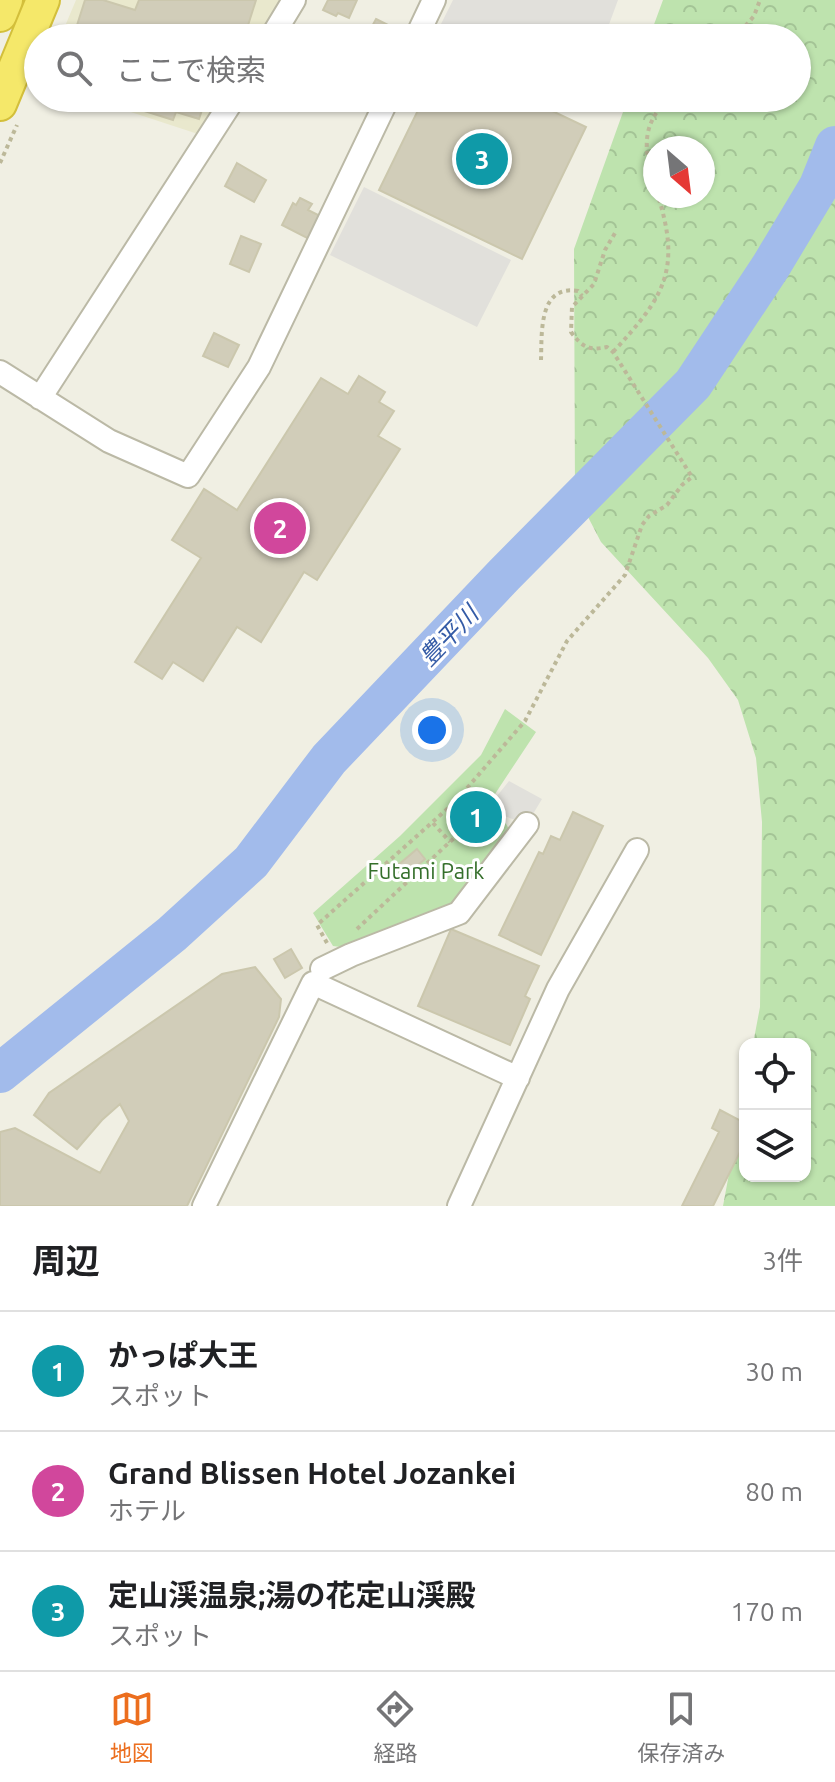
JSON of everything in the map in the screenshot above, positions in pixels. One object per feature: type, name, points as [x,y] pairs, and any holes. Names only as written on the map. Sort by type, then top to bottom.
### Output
[{"type":"highway","points":[[0,15],[6,0]]},
{"type":"highway","points":[[33,24],[43,0]]},
{"type":"highway","points":[[0,104],[24,46]]},
{"type":"street","points":[[279,24],[294,0]]},
{"type":"street","points":[[423,24],[434,0]]},
{"type":"street","points":[[40,398],[225,112]]},
{"type":"street","points":[[0,372],[109,441],[188,476],[259,367],[381,112]]},
{"type":"street","points":[[322,969],[459,913],[527,824]]},
{"type":"street","points":[[459,1206],[558,989],[637,850]]},
{"type":"street","points":[[204,1206],[313,983],[518,1078]]},
{"type":"path","points":[[747,24],[760,0]]},
{"type":"path","points":[[647,136],[655,112]]},
{"type":"path","points":[[614,353],[647,316],[664,284],[669,249],[662,208]]},
{"type":"path","points":[[322,969],[332,952],[317,925],[455,802],[525,721],[567,641],[616,589],[625,575],[642,525],[649,516],[667,505],[692,477],[614,353],[607,347],[594,350],[584,347],[571,332],[572,307],[594,284],[605,250],[615,233]]},
{"type":"path","points":[[541,360],[543,318],[549,304],[558,292],[567,289],[578,291],[582,296]]},
{"type":"path","points":[[433,823],[450,842]]},
{"type":"path","points":[[350,935],[470,823]]},
{"type":"shaded area","points":[[76,0],[282,0],[267,24],[66,24]]},
{"type":"shaded area","points":[[453,0],[618,0],[609,24],[441,24]]},
{"type":"shaded area","points":[[131,112],[215,112],[201,135]]},
{"type":"shaded area","points":[[364,187],[511,260],[477,327],[330,255]]},
{"type":"shaded area","points":[[509,781],[542,799],[527,824],[504,816],[497,796]]},
{"type":"green space","points":[[663,0],[835,0],[835,1206],[723,1206],[739,1120],[739,1182],[811,1182],[811,1038],[754,1038],[760,1007],[762,822],[756,758],[738,700],[708,658],[601,542],[575,492],[574,249],[623,112],[811,112],[811,24],[654,24]]},
{"type":"green space","name":"Futami Park","points":[[505,709],[536,732],[495,794],[502,817],[513,836],[456,908],[348,948],[333,946],[313,913],[400,836],[481,755]]},
{"type":"building","points":[[85,0],[103,0],[135,10],[139,0],[256,0],[248,24],[77,24]]},
{"type":"building","points":[[328,0],[357,0],[349,18],[323,10]]},
{"type":"building","points":[[148,112],[176,112],[173,120]]},
{"type":"building","points":[[176,112],[201,112],[199,119]]},
{"type":"building","points":[[417,112],[554,112],[586,127],[522,259],[379,190]]},
{"type":"building","points":[[237,163],[266,180],[254,202],[225,186]]},
{"type":"building","points":[[300,198],[312,204],[308,210],[322,217],[311,240],[282,225],[293,203],[296,205]]},
{"type":"building","points":[[241,236],[261,244],[249,272],[230,264]]},
{"type":"building","points":[[214,333],[239,345],[228,367],[203,356]]},
{"type":"building","points":[[359,376],[385,392],[379,402],[394,411],[378,436],[400,449],[317,580],[304,572],[261,642],[237,627],[203,681],[173,662],[162,679],[135,662],[201,558],[172,540],[204,489],[237,510],[321,378],[348,394]]},
{"type":"building","points":[[573,812],[603,826],[541,955],[499,935],[539,852],[543,854],[551,836],[560,840]]},
{"type":"building","points":[[417,849],[425,859],[405,876],[397,866]]},
{"type":"building","points":[[451,929],[539,966],[525,996],[530,999],[510,1045],[418,1006]]},
{"type":"building","points":[[291,949],[302,968],[285,978],[274,959]]},
{"type":"building","points":[[255,967],[281,999],[279,1017],[187,1206],[0,1206],[0,1132],[15,1128],[100,1173],[129,1121],[120,1104],[77,1149],[34,1115],[49,1093],[222,974]]},
{"type":"building","points":[[720,1110],[739,1120],[739,1154],[713,1206],[682,1206],[719,1132],[712,1128]]},
{"type":"waterway","name":"豊平川","points":[[0,1073],[172,934],[251,862],[329,759],[504,575],[693,384],[771,266],[819,186],[835,146]]},
{"type":"place","name":"定山渓温泉;湯の花定山渓殿","points":[[482,159]]},
{"type":"place","name":"Grand Blissen Hotel Jozankei","points":[[280,528]]},
{"type":"place","name":"かっぱ大王","points":[[476,817]]}]
